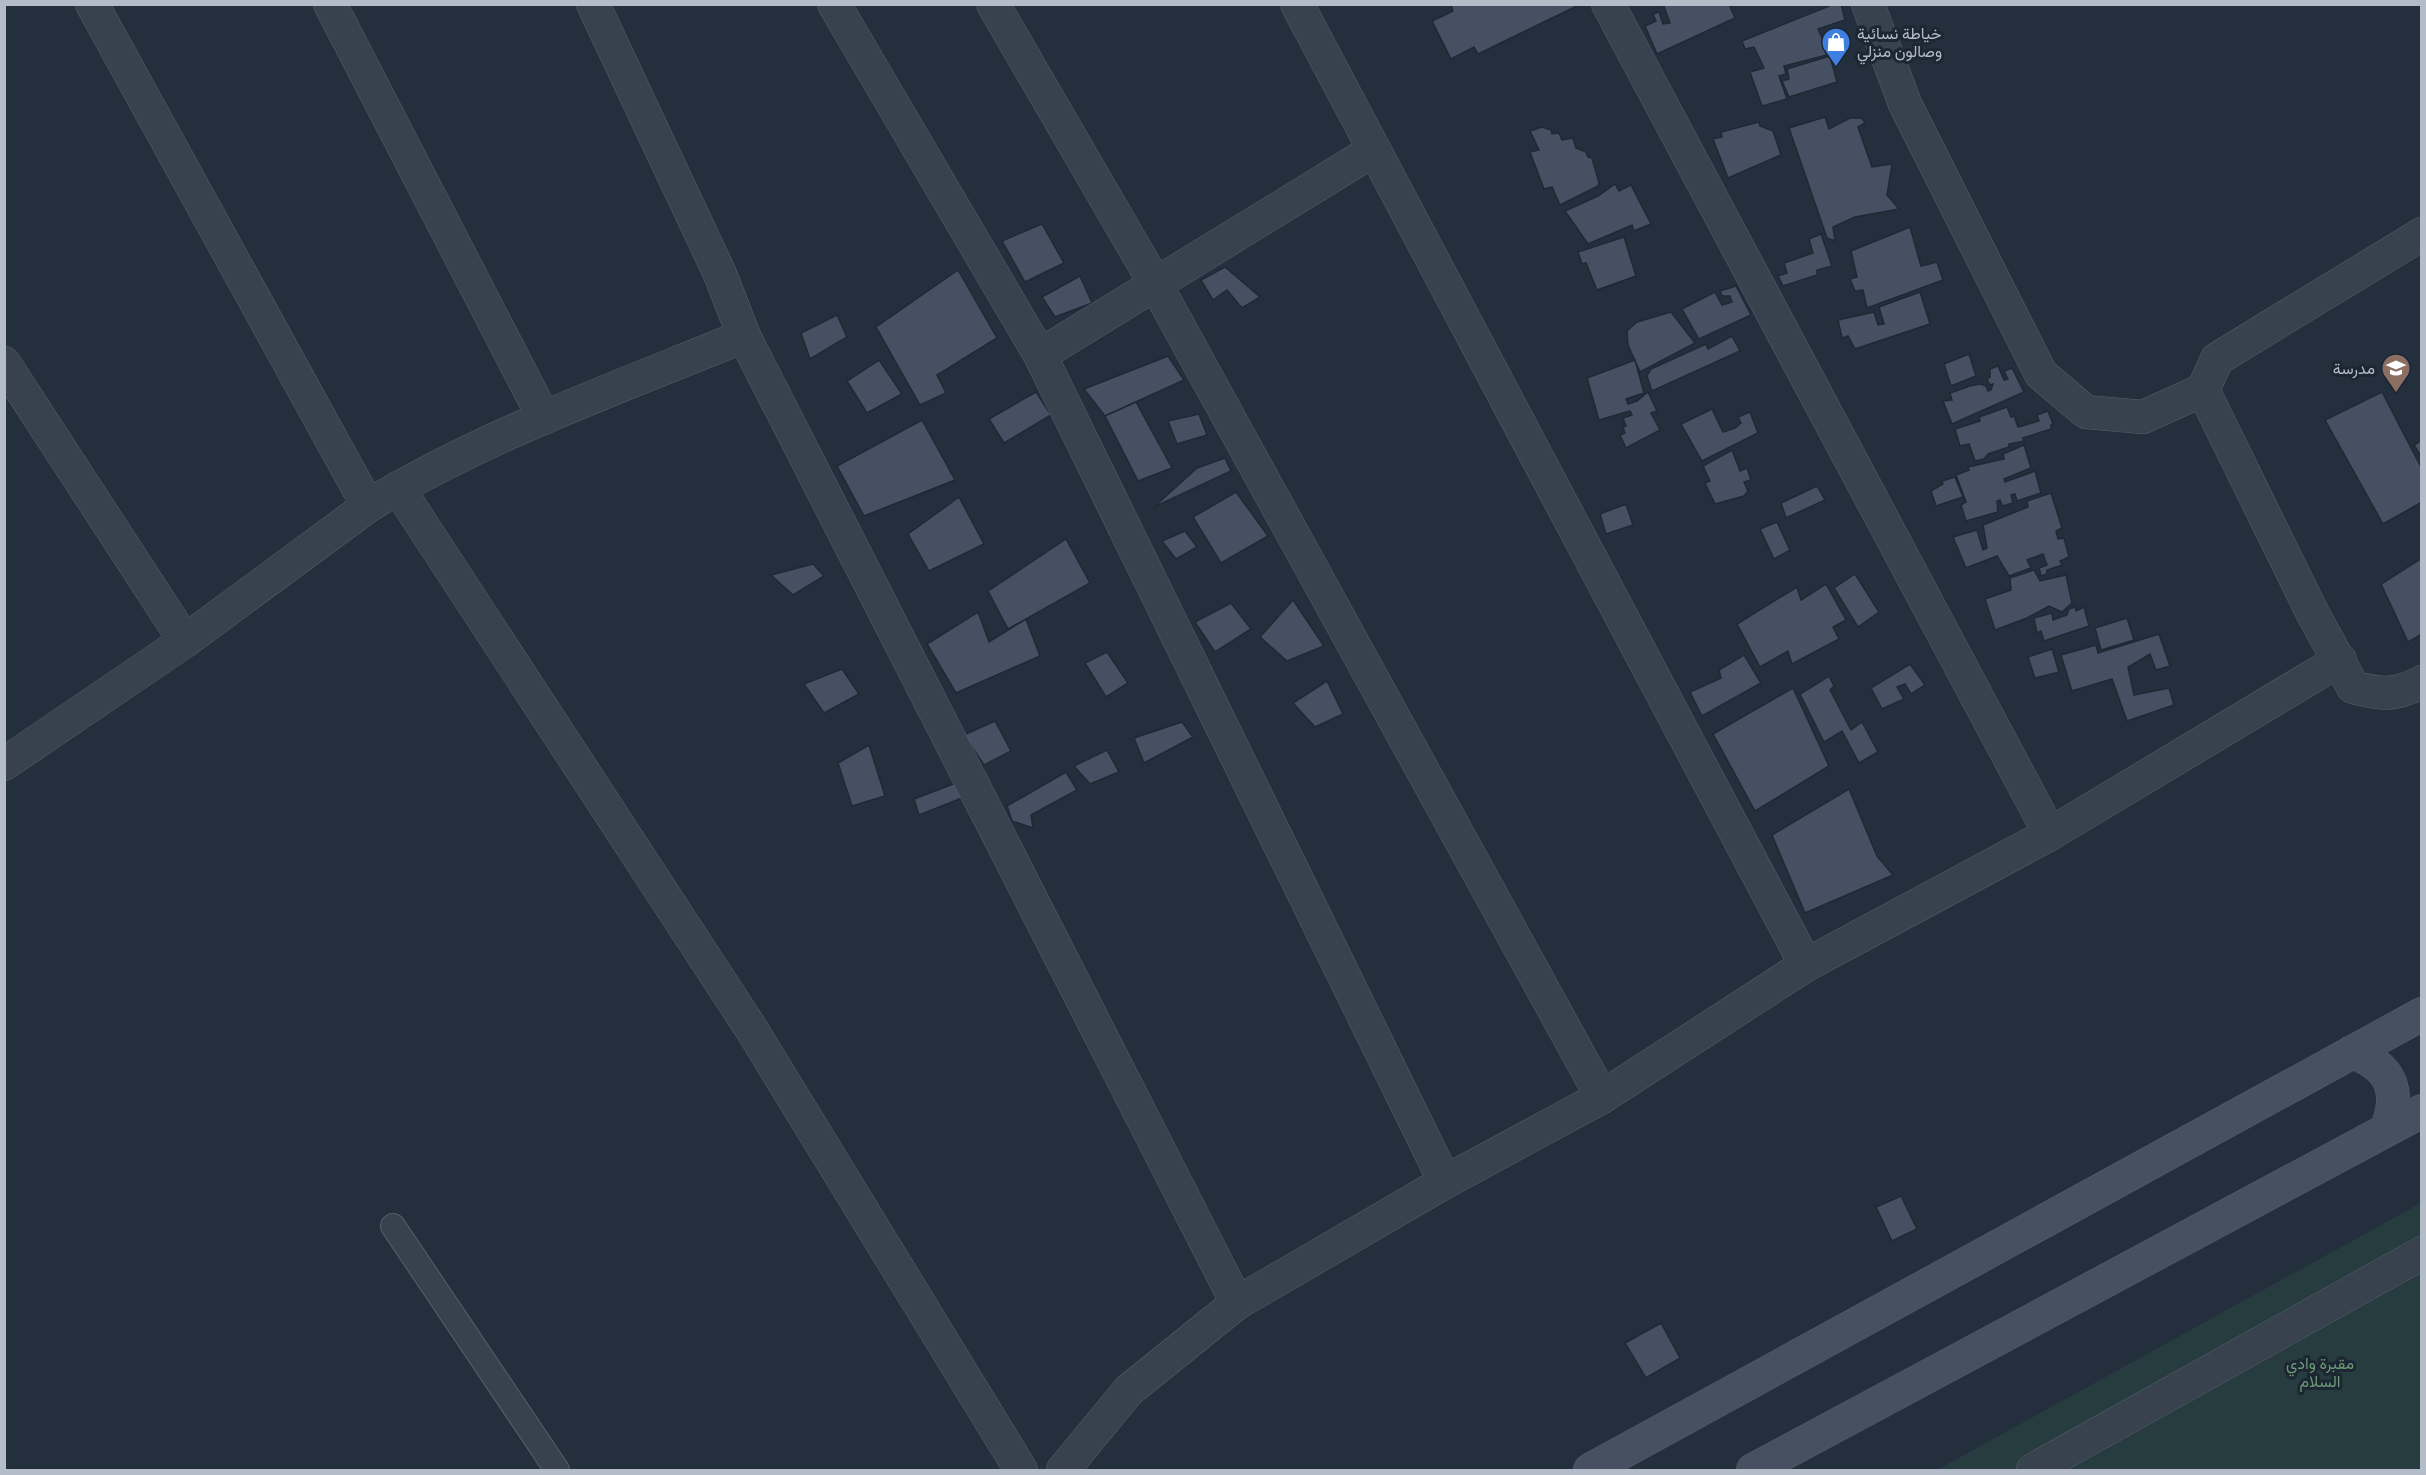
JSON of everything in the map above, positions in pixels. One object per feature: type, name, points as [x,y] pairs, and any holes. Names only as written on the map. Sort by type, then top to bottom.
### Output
[{"type":"main road","points":[[1590,1470],[2421,1014]]},
{"type":"main road","points":[[2352,1052],[2368,1057],[2381,1067],[2390,1081],[2394,1098],[2392,1114],[2386,1130]]},
{"type":"main road","points":[[1753,1470],[2421,1110]]},
{"type":"street","points":[[92,4],[368,506]]},
{"type":"street","points":[[330,4],[543,418]]},
{"type":"street","points":[[592,4],[720,273],[744,336],[1238,1303]]},
{"type":"street","points":[[834,4],[1040,355],[1445,1182]]},
{"type":"street","points":[[993,4],[1156,285],[1602,1097]]},
{"type":"street","points":[[1297,4],[1806,965]]},
{"type":"street","points":[[1608,4],[2050,834]]},
{"type":"street","points":[[1868,4],[1905,104],[2041,374],[2086,412],[2143,417],[2203,390],[2217,359],[2421,234]]},
{"type":"street","points":[[1040,355],[1374,150]]},
{"type":"street","points":[[4,764],[185,640],[368,506],[398,488],[543,418],[744,336]]},
{"type":"street","points":[[4,363],[185,640]]},
{"type":"street","points":[[2203,390],[2313,614],[2353,687],[2380,695],[2406,690],[2421,682]]},
{"type":"street","points":[[398,488],[752,1030],[1021,1470]]},
{"type":"street","points":[[1063,1470],[1129,1390],[1238,1303],[1445,1182],[1602,1097],[1806,965],[2050,834],[2340,660]]},
{"type":"street","points":[[2033,1470],[2421,1253]]},
{"type":"lane","points":[[393,1226],[557,1470]]},
{"type":"green space","name":"مقبرة وادي السلام","points":[[2421,1203],[2421,1470],[1937,1470]]},
{"type":"building","points":[[1451,4],[1581,4],[1478,54],[1474,47],[1451,59],[1432,21],[1453,11]]},
{"type":"building","points":[[1663,4],[1729,4],[1735,18],[1657,54],[1645,26],[1656,21],[1653,14],[1659,12],[1663,24],[1670,23]]},
{"type":"building","points":[[1834,4],[1841,4],[1845,20],[1818,29],[1823,40],[1845,31],[1850,49],[1784,66],[1786,74],[1779,76],[1787,99],[1762,106],[1750,72],[1764,68],[1754,47],[1745,49],[1742,41]]},
{"type":"building","points":[[1830,56],[1837,82],[1789,97],[1782,81],[1789,79],[1787,69]]},
{"type":"building","points":[[1825,117],[1829,129],[1850,118],[1862,118],[1865,123],[1858,127],[1872,167],[1892,164],[1887,195],[1899,209],[1855,217],[1833,227],[1835,241],[1827,238],[1789,128]]},
{"type":"building","points":[[1759,122],[1760,126],[1773,131],[1781,155],[1728,178],[1713,139],[1722,137],[1721,132]]},
{"type":"building","points":[[1542,127],[1551,130],[1552,134],[1559,133],[1562,140],[1573,138],[1576,148],[1586,152],[1588,157],[1592,158],[1598,186],[1560,205],[1552,187],[1544,189],[1530,152],[1539,150],[1530,131]]},
{"type":"building","points":[[1615,184],[1619,191],[1631,185],[1651,224],[1634,231],[1632,225],[1588,244],[1565,211],[1598,196]]},
{"type":"building","points":[[1042,224],[1064,263],[1025,282],[1002,241]]},
{"type":"building","points":[[1910,227],[1921,266],[1937,262],[1943,280],[1867,308],[1863,290],[1855,291],[1850,279],[1857,277],[1851,251]]},
{"type":"building","points":[[1821,234],[1832,266],[1817,270],[1817,275],[1783,286],[1778,276],[1787,273],[1784,263],[1813,253],[1809,239]]},
{"type":"building","points":[[1624,237],[1636,276],[1597,290],[1586,263],[1582,264],[1578,252]]},
{"type":"building","points":[[1225,267],[1260,297],[1242,308],[1227,290],[1213,300],[1201,280]]},
{"type":"building","points":[[958,270],[997,338],[937,375],[946,393],[920,405],[876,327]]},
{"type":"building","points":[[1080,276],[1092,303],[1055,317],[1042,297]]},
{"type":"building","points":[[1736,286],[1751,315],[1699,339],[1682,309],[1715,292],[1722,305],[1732,302],[1730,296],[1722,296],[1720,291]]},
{"type":"building","points":[[1920,292],[1930,324],[1855,349],[1848,336],[1842,338],[1838,320],[1874,312],[1878,325],[1884,324],[1879,307]]},
{"type":"building","points":[[1671,312],[1695,343],[1640,372],[1628,345],[1627,331],[1637,322]]},
{"type":"building","points":[[837,315],[847,337],[810,359],[801,333]]},
{"type":"building","points":[[1732,336],[1740,351],[1652,391],[1647,376],[1651,369],[1706,344],[1708,349]]},
{"type":"building","points":[[1969,354],[1976,376],[1951,386],[1944,364]]},
{"type":"building","points":[[1168,356],[1184,380],[1105,416],[1084,389]]},
{"type":"building","points":[[879,360],[902,394],[867,413],[847,381]]},
{"type":"building","points":[[1635,360],[1644,393],[1626,399],[1628,404],[1637,401],[1648,392],[1657,411],[1651,413],[1660,430],[1626,448],[1620,435],[1625,433],[1623,427],[1626,426],[1623,418],[1632,415],[1630,411],[1599,420],[1587,378]]},
{"type":"building","points":[[1998,366],[2004,380],[2008,379],[2004,371],[2012,368],[2024,392],[1952,424],[1943,401],[1952,400],[1950,393],[1970,386],[1980,384],[1986,386],[1988,391],[1991,390],[1993,384],[1990,385],[1987,379],[1990,377],[1990,369]]},
{"type":"building","points":[[1036,392],[1051,415],[1004,443],[989,419]]},
{"type":"building","points":[[2382,392],[2422,469],[2422,502],[2383,524],[2325,420]]},
{"type":"building","points":[[1136,402],[1172,468],[1138,481],[1105,416]]},
{"type":"building","points":[[2007,407],[2018,427],[2039,421],[2037,415],[2048,411],[2053,424],[2051,429],[2023,438],[2024,441],[2009,444],[2009,447],[1975,461],[1969,444],[1960,446],[1955,429],[1980,421],[1979,417]]},
{"type":"building","points":[[1712,409],[1723,432],[1735,428],[1741,423],[1738,417],[1750,412],[1758,433],[1702,461],[1681,424]]},
{"type":"building","points":[[1199,414],[1207,435],[1177,444],[1168,421]]},
{"type":"building","points":[[922,420],[955,480],[864,516],[837,466]]},
{"type":"building","points":[[2422,440],[2422,458],[2414,445]]},
{"type":"building","points":[[2024,445],[2031,468],[2004,479],[2005,482],[2035,471],[2041,493],[2017,501],[2015,494],[2011,495],[2013,503],[2002,506],[2000,500],[1997,501],[1998,512],[1966,521],[1961,505],[1966,502],[1956,475],[1969,470],[1968,467],[2004,459],[2003,454]]},
{"type":"building","points":[[1732,450],[1740,471],[1747,468],[1751,480],[1744,482],[1748,491],[1744,496],[1715,504],[1705,483],[1710,481],[1703,466]]},
{"type":"building","points":[[1225,458],[1231,471],[1154,507],[1197,468]]},
{"type":"building","points":[[1955,477],[1963,497],[1936,506],[1931,491],[1943,484],[1942,481]]},
{"type":"building","points":[[1817,486],[1825,500],[1786,518],[1781,503]]},
{"type":"building","points":[[1236,492],[1268,536],[1221,563],[1193,517]]},
{"type":"building","points":[[2051,493],[2062,528],[2056,531],[2058,539],[2064,538],[2069,557],[2060,561],[2062,565],[2047,570],[2047,574],[2041,576],[2039,568],[2047,565],[2043,554],[2027,560],[2031,568],[2009,576],[1997,556],[1966,568],[1953,537],[1977,530],[1983,550],[1987,548],[1983,525],[2028,507],[2027,501]]},
{"type":"building","points":[[959,497],[984,544],[929,571],[908,534]]},
{"type":"building","points":[[1626,504],[1633,525],[1606,534],[1600,514]]},
{"type":"building","points":[[1777,522],[1790,550],[1774,559],[1760,529]]},
{"type":"building","points":[[1185,531],[1197,547],[1176,559],[1162,541]]},
{"type":"building","points":[[1066,539],[1090,583],[1008,629],[988,591]]},
{"type":"building","points":[[2422,558],[2422,634],[2408,642],[2381,584]]},
{"type":"building","points":[[813,564],[824,576],[793,595],[771,575]]},
{"type":"building","points":[[2034,570],[2040,581],[2066,575],[2072,603],[2062,612],[2049,606],[2027,618],[1995,630],[1985,599],[2011,590],[2010,578]]},
{"type":"building","points":[[1855,574],[1879,612],[1858,627],[1834,588]]},
{"type":"building","points":[[1826,584],[1846,620],[1833,627],[1839,639],[1792,664],[1788,651],[1760,667],[1737,624],[1797,587],[1801,600]]},
{"type":"building","points":[[1293,600],[1324,646],[1287,661],[1260,637]]},
{"type":"building","points":[[1231,603],[1251,629],[1215,652],[1195,622]]},
{"type":"building","points":[[2075,607],[2076,611],[2084,607],[2089,626],[2044,641],[2041,631],[2037,633],[2034,618],[2052,613],[2053,620],[2067,615],[2069,609]]},
{"type":"building","points":[[978,612],[989,642],[1026,619],[1040,656],[956,693],[927,644]]},
{"type":"building","points":[[2127,618],[2134,640],[2101,650],[2095,628]]},
{"type":"building","points":[[2159,634],[2170,666],[2156,670],[2150,654],[2128,667],[2134,695],[2169,688],[2174,705],[2127,721],[2112,679],[2072,691],[2061,655],[2096,645],[2098,653]]},
{"type":"building","points":[[2052,649],[2059,672],[2035,678],[2028,657]]},
{"type":"building","points":[[1107,652],[1128,683],[1106,697],[1085,663]]},
{"type":"building","points":[[1744,655],[1761,683],[1702,716],[1690,692],[1721,678],[1719,670]]},
{"type":"building","points":[[1910,664],[1925,685],[1911,694],[1905,684],[1897,687],[1904,699],[1882,709],[1871,688]]},
{"type":"building","points":[[842,669],[859,694],[824,713],[804,684]]},
{"type":"building","points":[[1829,676],[1834,686],[1830,690],[1851,730],[1862,722],[1878,752],[1859,763],[1842,731],[1824,742],[1800,694]]},
{"type":"building","points":[[1327,681],[1343,714],[1315,727],[1293,703]]},
{"type":"building","points":[[1793,688],[1829,766],[1755,811],[1713,734]]},
{"type":"building","points":[[995,721],[1011,751],[984,765],[964,735]]},
{"type":"building","points":[[1182,722],[1193,737],[1144,763],[1134,738]]},
{"type":"building","points":[[869,745],[885,796],[852,806],[838,763]]},
{"type":"building","points":[[1107,750],[1119,772],[1090,784],[1074,766]]},
{"type":"building","points":[[1066,772],[1077,790],[1031,815],[1033,828],[1012,821],[1007,806]]},
{"type":"building","points":[[956,783],[967,796],[919,815],[914,799]]},
{"type":"building","points":[[1849,789],[1877,856],[1893,875],[1805,913],[1772,835]]},
{"type":"building","points":[[1901,1196],[1917,1229],[1892,1241],[1876,1207]]},
{"type":"building","points":[[1661,1323],[1680,1358],[1646,1378],[1625,1343]]},
{"type":"place","name":"خياطة نسائية وصالون منزلي","points":[[1836,68]]},
{"type":"place","name":"مدرسة","points":[[2396,394]]}]
